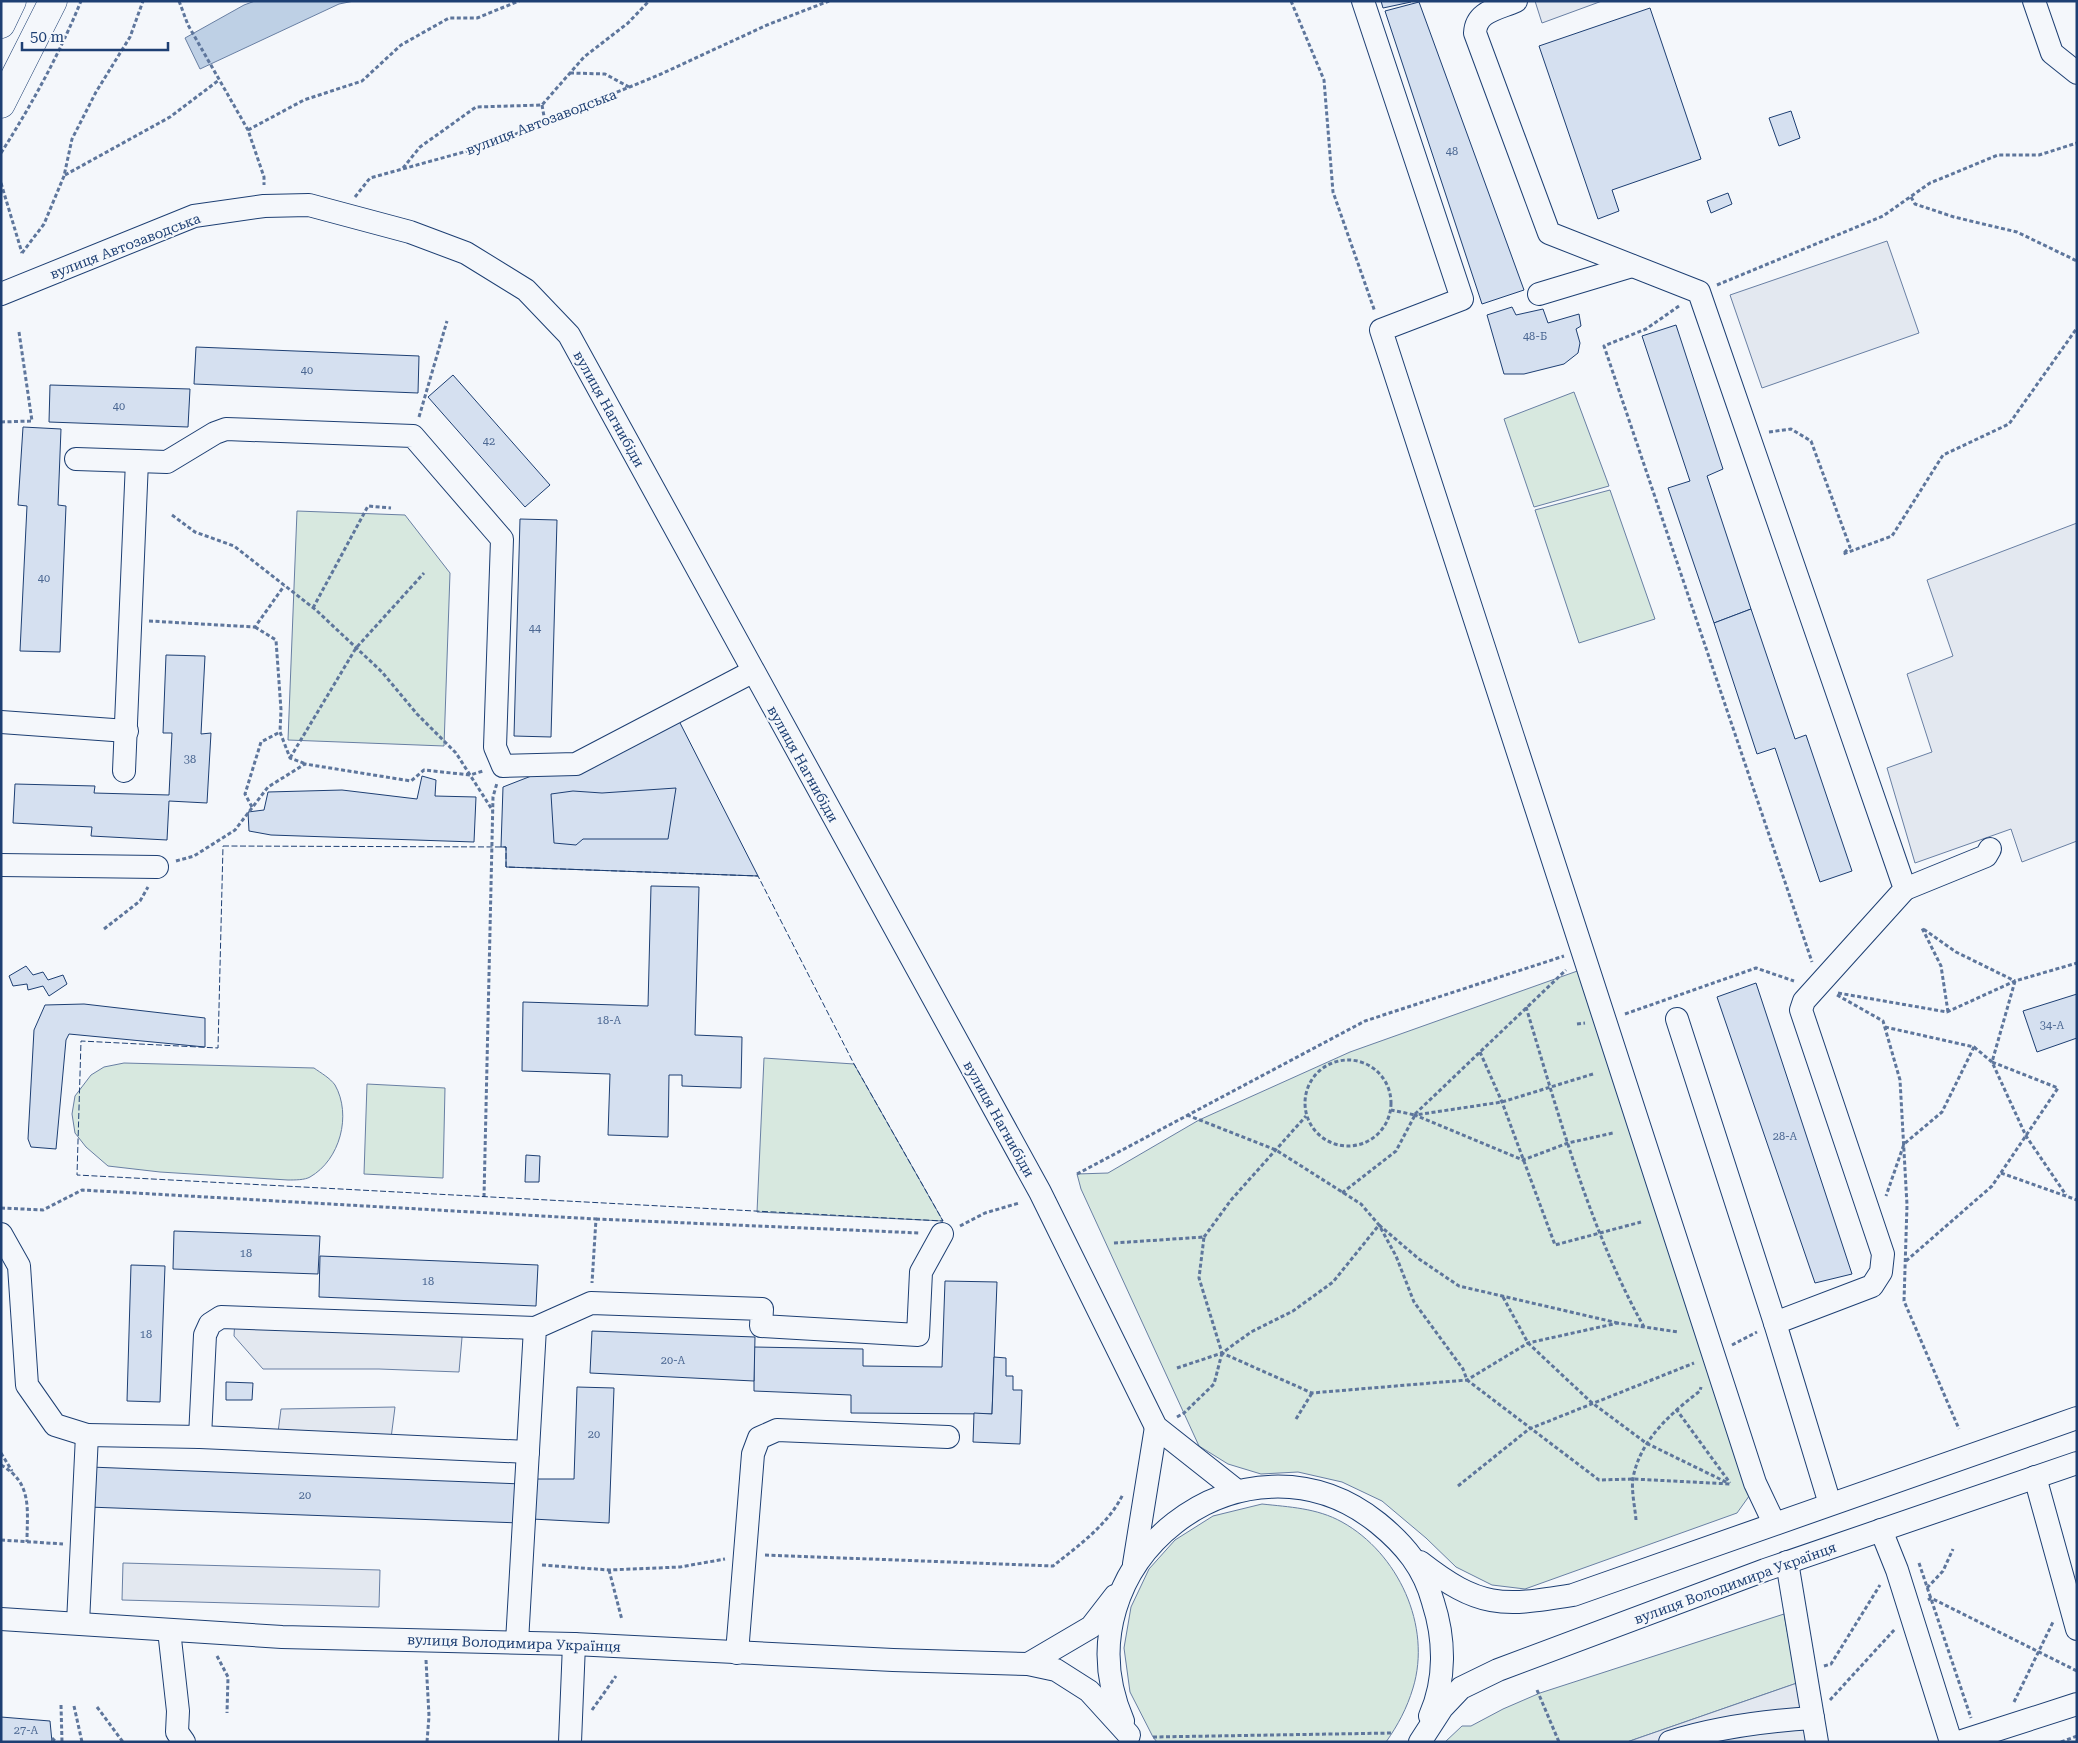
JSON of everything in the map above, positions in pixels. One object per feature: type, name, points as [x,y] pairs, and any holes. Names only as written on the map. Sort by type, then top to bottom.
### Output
[{"type":"main road","points":[[1,24],[12,1]]},
{"type":"main road","points":[[1,104],[53,1]]},
{"type":"street","points":[[1363,1],[1462,300],[1381,330],[1755,1484],[1774,1523]]},
{"type":"street","points":[[1516,1],[1481,16],[1475,23],[1475,33],[1549,233],[1699,292],[1905,889]]},
{"type":"street","points":[[2034,1],[2052,54],[2077,73]]},
{"type":"street","name":"вулиця Автозаводська","points":[[5,286],[194,216],[264,206],[309,205],[344,213]]},
{"type":"street","name":"вулиця Нагнибіди","points":[[344,213],[410,232],[466,253],[526,290],[569,335],[752,672],[1040,1192],[1156,1427],[1237,1491]]},
{"type":"street","points":[[1539,294],[1632,266]]},
{"type":"street","points":[[76,459],[167,462],[215,433],[226,429],[413,436],[502,539],[495,747],[503,766],[576,764],[752,672]]},
{"type":"street","points":[[124,771],[137,462]]},
{"type":"street","points":[[1,722],[126,731]]},
{"type":"street","points":[[1775,1323],[1872,1286],[1881,1272],[1883,1254],[1803,1020],[1801,1010],[1804,1001],[1905,889],[1986,856],[1990,849]]},
{"type":"street","points":[[1,865],[157,867]]},
{"type":"street","points":[[1677,1019],[1775,1323],[1830,1504]]},
{"type":"street","points":[[1,1234],[19,1266],[26,1385],[55,1425],[87,1436],[200,1437],[528,1452]]},
{"type":"street","points":[[200,1437],[205,1335],[210,1324],[221,1317],[535,1328],[591,1303],[762,1309],[760,1326],[918,1335],[921,1272],[942,1234]]},
{"type":"street","points":[[517,1642],[535,1328]]},
{"type":"street","name":"вулиця Володимира Українця","points":[[1028,1664],[1091,1627],[1110,1605],[1134,1566],[1161,1532],[1196,1507],[1237,1491],[1280,1486],[1323,1493],[1363,1511],[1397,1538],[1413,1556],[1449,1585],[1487,1601],[1526,1603],[1573,1595],[2077,1418]]},
{"type":"street","points":[[1134,1566],[1156,1427]]},
{"type":"street","points":[[737,1653],[753,1454],[759,1438],[776,1430],[948,1438]]},
{"type":"street","points":[[78,1623],[87,1436]]},
{"type":"street","name":"вулиця Володимира Українця","points":[[1419,1742],[1442,1708],[1461,1688],[1498,1670],[1787,1562],[2077,1463]]},
{"type":"street","points":[[2034,1477],[2077,1629]]},
{"type":"street","points":[[1881,1530],[1910,1613],[1951,1742]]},
{"type":"street","name":"вулиця Володимира Українця","points":[[1413,1556],[1430,1588],[1440,1623],[1442,1667],[1438,1699],[1419,1742]]},
{"type":"street","points":[[1787,1562],[1817,1742]]},
{"type":"street","name":"вулиця Володимира Українця","points":[[1134,1566],[1118,1599],[1110,1634],[1109,1671],[1117,1707],[1138,1738]]},
{"type":"street","name":"вулиця Володимира Українця","points":[[1,1620],[78,1623],[282,1637],[574,1644],[737,1653],[1028,1664],[1056,1670],[1089,1691],[1138,1738]]},
{"type":"street","points":[[169,1630],[178,1711],[177,1732],[184,1742]]},
{"type":"street","points":[[570,1742],[574,1644]]},
{"type":"street","points":[[1977,1736],[2077,1704]]},
{"type":"street","points":[[1670,1742],[1708,1730],[1763,1721],[1813,1718]]},
{"type":"path","points":[[1,153],[54,63],[81,1]]},
{"type":"path","points":[[1,183],[22,253],[44,224],[64,176],[72,139],[96,92],[130,37],[143,1]]},
{"type":"path","points":[[179,1],[188,25],[248,130],[264,177],[264,206]]},
{"type":"path","points":[[248,130],[304,100],[362,81],[401,45],[449,18],[477,18],[520,1]]},
{"type":"path","points":[[403,169],[420,147],[476,107],[542,105],[584,56],[628,23],[649,1]]},
{"type":"path","name":"вулиця Автозаводська","points":[[344,213],[370,178],[490,145],[629,87],[767,25],[829,1]]},
{"type":"path","points":[[1291,1],[1324,80],[1333,192],[1381,330]]},
{"type":"path","points":[[569,73],[605,74],[629,87]]},
{"type":"path","points":[[64,176],[170,117],[219,80]]},
{"type":"path","points":[[542,105],[545,122]]},
{"type":"path","points":[[1959,1429],[1904,1301],[1907,1205],[1900,1080],[1884,1022],[1818,986],[1810,954],[1604,346],[1646,328],[1699,292],[1884,216],[1930,183],[1998,155],[2039,156],[2077,143]]},
{"type":"path","points":[[1911,197],[1915,204],[1954,217],[2017,232],[2077,261]]},
{"type":"path","points":[[413,436],[447,321]]},
{"type":"path","points":[[1748,436],[1791,429],[1811,441],[1850,547],[1843,554],[1892,536],[1943,455],[2009,424],[2077,328]]},
{"type":"path","points":[[1,422],[32,422],[19,332]]},
{"type":"path","points":[[313,608],[368,506],[391,508]]},
{"type":"path","points":[[172,515],[195,532],[234,546],[313,608],[382,672],[416,714],[456,753],[493,811]]},
{"type":"path","points":[[290,758],[356,648],[424,573]]},
{"type":"path","points":[[255,627],[284,586]]},
{"type":"path","points":[[131,620],[255,627],[276,640],[281,710],[280,732],[290,758],[308,765],[411,781],[424,770],[470,775],[503,766]]},
{"type":"path","points":[[252,807],[245,794],[261,742],[280,732]]},
{"type":"path","points":[[104,929],[140,901],[157,867],[194,856],[235,830],[268,787],[308,765]]},
{"type":"path","points":[[484,1197],[493,797],[503,766]]},
{"type":"path","points":[[2015,981],[1956,952],[1922,928],[1941,966],[1947,1012],[2015,981],[2077,963]]},
{"type":"path","points":[[1077,1174],[1364,1021],[1581,950]]},
{"type":"path","points":[[1342,1193],[1396,1151],[1415,1115],[1526,1007],[1562,977]]},
{"type":"path","points":[[2015,981],[1992,1062],[2026,1136],[2066,1195]]},
{"type":"path","points":[[1526,1007],[1568,1143],[1601,1233],[1625,1294],[1644,1328]]},
{"type":"path","points":[[1885,1027],[1974,1047],[1992,1062],[2058,1088],[1992,1186],[1906,1261]]},
{"type":"path","points":[[1875,1230],[1904,1144],[1942,1112],[1974,1047]]},
{"type":"path","points":[[1480,1052],[1502,1102],[1555,1246],[1641,1222]]},
{"type":"path","points":[[1351,1059],[1365,1063],[1377,1071],[1386,1082],[1391,1095],[1391,1110],[1386,1124],[1377,1135],[1365,1143],[1351,1146],[1336,1145],[1323,1139],[1313,1129],[1306,1116],[1304,1102],[1306,1088],[1324,1066],[1337,1060],[1351,1059]]},
{"type":"path","points":[[1415,1115],[1502,1102],[1593,1074]]},
{"type":"path","points":[[1391,1110],[1415,1115],[1523,1160],[1568,1143],[1613,1133]]},
{"type":"path","points":[[1187,1115],[1276,1150],[1361,1204],[1379,1225],[1419,1259],[1459,1286],[1618,1323],[1678,1332]]},
{"type":"path","points":[[1156,1427],[1184,1414],[1214,1384],[1222,1353],[1199,1278],[1204,1237],[1231,1200],[1306,1116]]},
{"type":"path","points":[[2001,1173],[2077,1200]]},
{"type":"path","points":[[1,1208],[43,1210],[82,1190],[596,1220],[942,1234],[985,1213],[1019,1203]]},
{"type":"path","points":[[591,1303],[596,1220]]},
{"type":"path","points":[[1177,1368],[1222,1353],[1250,1332],[1292,1311],[1333,1282],[1379,1225]]},
{"type":"path","points":[[1379,1225],[1396,1256],[1414,1302],[1463,1369],[1467,1380],[1529,1429],[1599,1480],[1633,1479],[1731,1484]]},
{"type":"path","points":[[1114,1243],[1204,1237]]},
{"type":"path","points":[[1503,1297],[1528,1342],[1591,1402],[1646,1443],[1731,1484]]},
{"type":"path","points":[[1222,1353],[1312,1394],[1467,1380],[1528,1342],[1618,1323]]},
{"type":"path","points":[[1458,1486],[1529,1429],[1591,1402],[1713,1354],[1775,1323]]},
{"type":"path","points":[[1636,1520],[1633,1479],[1646,1443],[1676,1409],[1700,1391],[1713,1354]]},
{"type":"path","points":[[1296,1419],[1312,1394]]},
{"type":"path","points":[[1676,1409],[1731,1484]]},
{"type":"path","points":[[1,1453],[26,1492],[27,1542]]},
{"type":"path","points":[[1,1466],[13,1472]]},
{"type":"path","points":[[521,1563],[609,1570],[680,1567],[745,1555],[1054,1566],[1080,1544],[1117,1507],[1126,1489]]},
{"type":"path","points":[[1,1540],[82,1545]]},
{"type":"path","points":[[1927,1588],[1944,1571],[1953,1549]]},
{"type":"path","points":[[1918,1562],[1977,1736],[2020,1692],[2067,1592]]},
{"type":"path","points":[[609,1570],[622,1620]]},
{"type":"path","points":[[1806,1671],[1831,1664],[1880,1586],[1879,1576]]},
{"type":"path","points":[[1813,1718],[1910,1613],[1931,1598]]},
{"type":"path","points":[[1931,1598],[2077,1671]]},
{"type":"path","points":[[424,1640],[429,1716],[427,1742]]},
{"type":"path","points":[[217,1656],[228,1677],[227,1712]]},
{"type":"path","points":[[589,1714],[616,1676]]},
{"type":"path","points":[[1537,1690],[1559,1742]]},
{"type":"path","points":[[61,1705],[62,1742]]},
{"type":"path","points":[[74,1706],[82,1742]]},
{"type":"path","points":[[96,1707],[123,1742]]},
{"type":"path","points":[[1138,1738],[1392,1733]]},
{"type":"path","points":[[2061,1742],[2071,1740],[2077,1736]]},
{"type":"path","points":[[52,1738],[56,1742]]},
{"type":"shaded area","points":[[1535,1],[1602,1],[1542,23]]},
{"type":"shaded area","points":[[1887,241],[1919,333],[1762,388],[1730,295]]},
{"type":"shaded area","points":[[1574,392],[1609,486],[1534,507],[1504,419]]},
{"type":"shaded area","points":[[1610,490],[1655,619],[1579,643],[1535,510]]},
{"type":"shaded area","points":[[297,511],[405,515],[450,573],[444,746],[288,740]]},
{"type":"shaded area","points":[[2077,523],[2077,841],[2022,862],[2011,829],[1915,863],[1887,768],[1932,752],[1907,674],[1953,656],[1927,580]]},
{"type":"shaded area","points":[[1583,969],[1752,1492],[1737,1513],[1525,1589],[1492,1585],[1456,1567],[1426,1538],[1382,1501],[1342,1482],[1298,1472],[1261,1474],[1228,1464],[1199,1446],[1081,1189],[1077,1174],[1108,1173],[1199,1120],[1350,1052]]},
{"type":"shaded area","points":[[764,1058],[854,1064],[943,1221],[757,1212]]},
{"type":"shaded area","points":[[124,1063],[314,1068],[333,1082],[340,1097],[342,1123],[336,1148],[329,1160],[320,1169],[310,1177],[300,1180],[160,1172],[108,1166],[86,1147],[75,1133],[72,1114],[75,1096],[91,1075],[104,1067]]},
{"type":"shaded area","points":[[367,1084],[445,1088],[443,1178],[364,1174]]},
{"type":"shaded area","points":[[235,1318],[463,1326],[459,1372],[379,1369],[263,1369],[234,1336]]},
{"type":"shaded area","points":[[395,1407],[390,1446],[277,1440],[281,1409]]},
{"type":"shaded area","points":[[1262,1504],[1313,1511],[1342,1522],[1362,1535],[1379,1552],[1394,1572],[1406,1593],[1414,1616],[1418,1640],[1418,1664],[1408,1702],[1386,1742],[1157,1742],[1153,1737],[1130,1692],[1124,1648],[1131,1607],[1149,1569],[1175,1540],[1213,1516]]},
{"type":"shaded area","points":[[123,1563],[380,1570],[379,1607],[122,1600]]},
{"type":"shaded area","points":[[1784,1614],[1797,1683],[1627,1742],[1445,1742],[1462,1726],[1471,1726],[1503,1709],[1540,1693]]},
{"type":"shaded area","points":[[1797,1683],[1807,1742],[1627,1742]]},
{"type":"water","points":[[255,1],[354,1],[339,4],[200,69],[185,38],[244,5]]},
{"type":"building","points":[[1381,1],[1410,1],[1411,2],[1383,8]]},
{"type":"building","points":[[1419,2],[1524,290],[1482,304],[1385,11]]},
{"type":"building","points":[[1650,8],[1701,159],[1612,190],[1619,211],[1598,219],[1539,46]]},
{"type":"building","points":[[1791,111],[1800,138],[1779,146],[1769,118]]},
{"type":"building","points":[[1728,193],[1732,204],[1711,213],[1707,201]]},
{"type":"building","points":[[1512,307],[1516,315],[1543,309],[1548,323],[1579,314],[1581,326],[1576,329],[1580,343],[1578,353],[1564,364],[1524,374],[1504,374],[1487,315]]},
{"type":"building","points":[[1676,325],[1723,469],[1707,476],[1751,609],[1714,623],[1668,488],[1690,481],[1642,336]]},
{"type":"building","points":[[196,347],[419,356],[418,393],[194,384]]},
{"type":"building","points":[[453,375],[550,485],[525,507],[428,397]]},
{"type":"building","points":[[50,385],[190,389],[188,427],[49,422]]},
{"type":"building","points":[[23,427],[61,429],[58,505],[66,506],[60,652],[20,651],[27,506],[18,505]]},
{"type":"building","points":[[520,519],[557,520],[551,737],[514,736]]},
{"type":"building","points":[[1751,609],[1795,739],[1806,735],[1852,871],[1820,882],[1775,748],[1757,754],[1714,623]]},
{"type":"building","points":[[166,655],[205,656],[201,734],[211,733],[207,803],[169,801],[167,840],[91,836],[92,827],[13,823],[15,784],[95,786],[94,793],[169,795],[172,733],[163,733]]},
{"type":"building","points":[[678,719],[758,876],[506,867],[506,847],[501,847],[503,787]]},
{"type":"building","points":[[422,776],[436,780],[435,796],[476,797],[474,842],[271,835],[249,831],[248,812],[264,810],[268,792],[342,790],[417,799]]},
{"type":"building","points":[[676,788],[668,839],[583,839],[576,845],[554,843],[551,794],[573,791],[602,793]]},
{"type":"building","points":[[651,886],[699,887],[695,1035],[742,1037],[741,1088],[682,1086],[682,1075],[669,1075],[668,1137],[608,1135],[610,1074],[522,1071],[523,1002],[648,1006]]},
{"type":"building","points":[[26,966],[33,975],[43,972],[48,980],[63,975],[67,984],[49,996],[43,986],[28,990],[27,984],[13,986],[9,976]]},
{"type":"building","points":[[1756,983],[1852,1274],[1815,1283],[1717,997]]},
{"type":"building","points":[[2077,994],[2077,1038],[2037,1052],[2023,1011]]},
{"type":"building","points":[[84,1004],[205,1018],[205,1047],[69,1034],[66,1040],[56,1149],[31,1147],[28,1139],[34,1030],[45,1005]]},
{"type":"building","points":[[526,1155],[540,1156],[539,1182],[525,1182]]},
{"type":"building","points":[[174,1231],[320,1236],[318,1274],[173,1269]]},
{"type":"building","points":[[320,1256],[538,1265],[536,1306],[319,1297]]},
{"type":"building","points":[[131,1265],[165,1266],[160,1402],[127,1401]]},
{"type":"building","points":[[945,1281],[997,1282],[992,1414],[851,1413],[851,1395],[754,1391],[754,1347],[863,1349],[863,1366],[942,1367]]},
{"type":"building","points":[[592,1331],[755,1337],[754,1381],[590,1373]]},
{"type":"building","points":[[994,1357],[1006,1358],[1006,1376],[1013,1376],[1013,1390],[1022,1390],[1020,1444],[973,1442],[974,1413],[992,1414]]},
{"type":"building","points":[[226,1382],[253,1383],[252,1400],[226,1400]]},
{"type":"building","points":[[577,1387],[614,1388],[609,1523],[532,1519],[533,1479],[574,1479]]},
{"type":"building","points":[[90,1467],[522,1484],[520,1523],[88,1507]]},
{"type":"building","points":[[1,1717],[50,1721],[52,1742],[1,1742]]},
{"type":"fence","points":[[223,846],[506,847],[506,867],[758,876],[854,1064],[943,1221],[77,1175],[81,1041],[218,1048],[223,846]]}]
